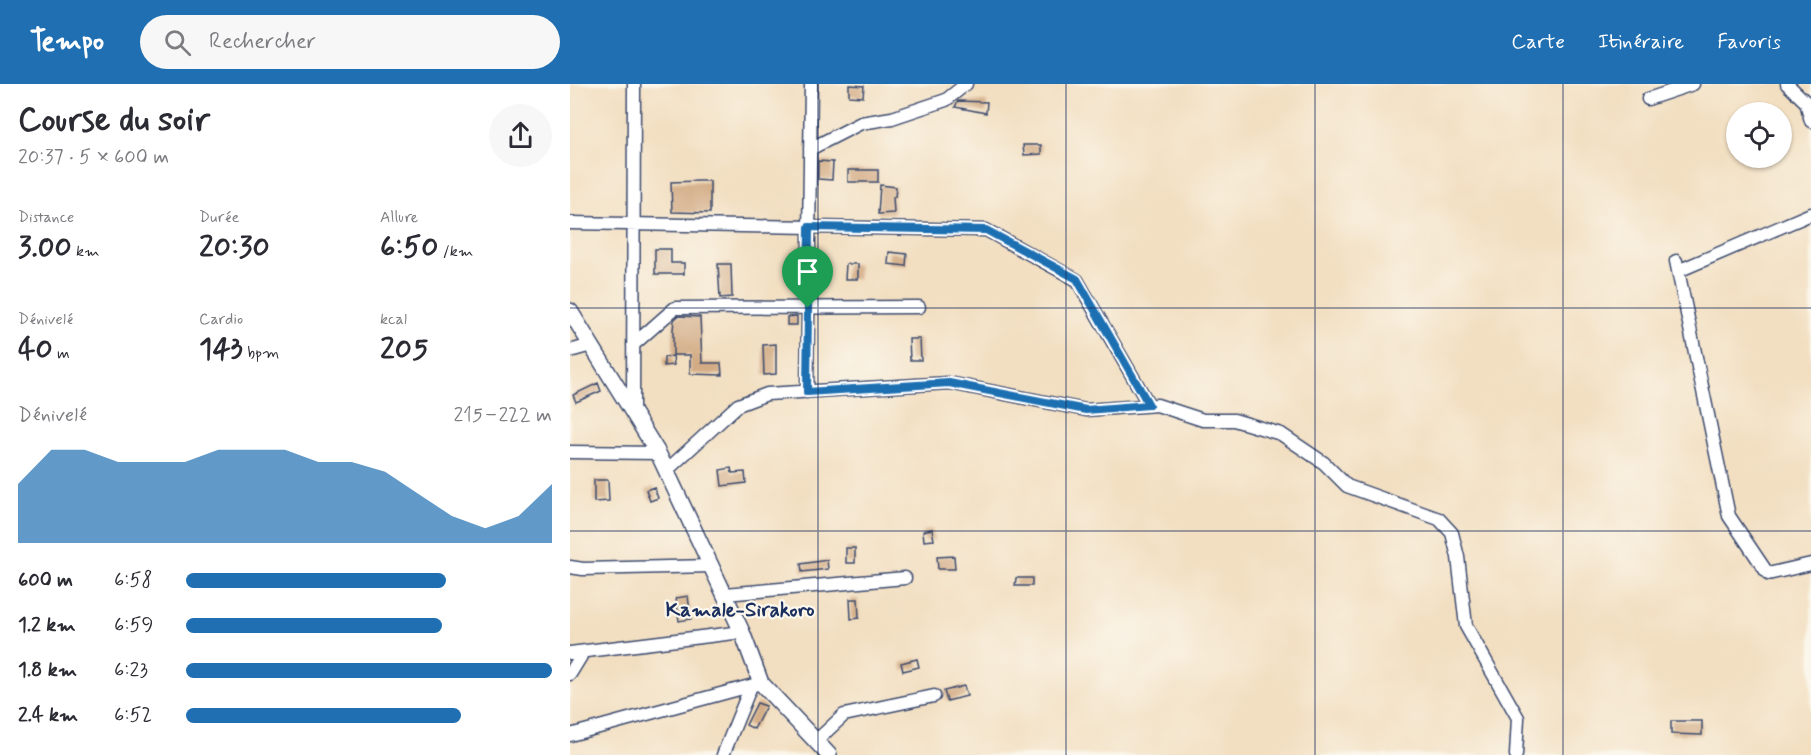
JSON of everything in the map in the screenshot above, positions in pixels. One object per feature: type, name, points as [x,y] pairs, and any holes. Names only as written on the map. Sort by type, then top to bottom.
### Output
[{"type":"street","points":[[633,413],[634,84]]},
{"type":"street","points":[[807,392],[811,84]]},
{"type":"street","points":[[810,149],[861,123],[892,118],[946,100],[966,84]]},
{"type":"street","points":[[1648,99],[1693,84]]},
{"type":"street","points":[[1787,84],[1809,104],[1811,122]]},
{"type":"street","points":[[1811,214],[1677,266],[1729,516],[1768,574],[1811,564]]},
{"type":"street","points":[[570,223],[986,230],[1077,279],[1149,405]]},
{"type":"street","points":[[633,345],[675,308],[920,307]]},
{"type":"street","points":[[570,311],[658,453],[742,632],[756,684],[829,755]]},
{"type":"street","points":[[570,351],[591,345]]},
{"type":"street","points":[[666,471],[738,405],[767,394],[949,383],[1086,410],[1157,405],[1203,420],[1234,420],[1281,434],[1324,463],[1347,486],[1439,519],[1452,533],[1458,557],[1466,626],[1518,718],[1516,755]]},
{"type":"street","points":[[570,452],[658,453]]},
{"type":"street","points":[[570,567],[584,569],[712,566]]},
{"type":"street","points":[[725,594],[905,578]]},
{"type":"street","points":[[570,674],[575,654],[742,632]]},
{"type":"street","points":[[570,735],[756,684]]},
{"type":"street","points":[[723,755],[756,684]]},
{"type":"street","points":[[816,741],[844,715],[934,696]]},
{"type":"building","points":[[849,85],[864,86],[863,97],[849,96]]},
{"type":"building","points":[[958,101],[987,102],[986,113],[955,107]]},
{"type":"building","points":[[1023,145],[1041,145],[1041,154],[1024,155]]},
{"type":"building","points":[[818,161],[833,162],[832,180],[818,179]]},
{"type":"building","points":[[848,170],[878,170],[878,182],[848,182]]},
{"type":"building","points":[[710,181],[710,213],[672,212],[671,182]]},
{"type":"building","points":[[880,185],[896,187],[895,197],[893,197],[894,213],[878,214]]},
{"type":"building","points":[[655,249],[671,249],[671,263],[684,263],[684,274],[655,274]]},
{"type":"building","points":[[889,252],[907,254],[906,266],[888,264]]},
{"type":"building","points":[[718,264],[731,264],[732,297],[720,298]]},
{"type":"building","points":[[846,264],[858,264],[858,279],[845,279]]},
{"type":"building","points":[[678,316],[700,317],[702,363],[721,363],[722,375],[690,374],[690,355],[673,355],[674,320]]},
{"type":"building","points":[[797,316],[797,325],[787,325],[787,317]]},
{"type":"building","points":[[909,339],[920,339],[921,360],[910,360]]},
{"type":"building","points":[[776,344],[776,374],[764,375],[763,345]]},
{"type":"building","points":[[673,356],[674,365],[664,366],[664,357]]},
{"type":"building","points":[[598,383],[601,391],[576,402],[573,395]]},
{"type":"building","points":[[731,468],[732,473],[745,472],[746,483],[722,486],[720,470]]},
{"type":"building","points":[[594,480],[608,480],[609,501],[594,502]]},
{"type":"building","points":[[654,487],[658,498],[650,501],[646,490]]},
{"type":"building","points":[[932,529],[934,540],[924,541],[923,531]]},
{"type":"building","points":[[846,548],[855,548],[855,563],[846,563]]},
{"type":"building","points":[[954,556],[955,569],[938,569],[937,557]]},
{"type":"building","points":[[827,560],[828,569],[802,572],[801,564]]},
{"type":"building","points":[[1016,578],[1032,578],[1032,586],[1015,586]]},
{"type":"building","points":[[688,596],[691,619],[679,621],[676,598]]},
{"type":"building","points":[[850,599],[858,599],[859,618],[851,619]]},
{"type":"building","points":[[917,659],[919,667],[903,671],[901,663]]},
{"type":"building","points":[[964,686],[967,696],[947,701],[944,691]]},
{"type":"building","points":[[757,703],[766,706],[754,729],[746,725]]},
{"type":"building","points":[[1671,721],[1702,721],[1702,735],[1671,734]]},
{"type":"district","name":"Kamale-Sirakoro","points":[[740,609]]},
{"type":"route","points":[[809,227],[986,230],[1038,261],[1077,279],[1149,405],[1086,410],[949,383],[807,392],[808,308],[809,227]]}]
